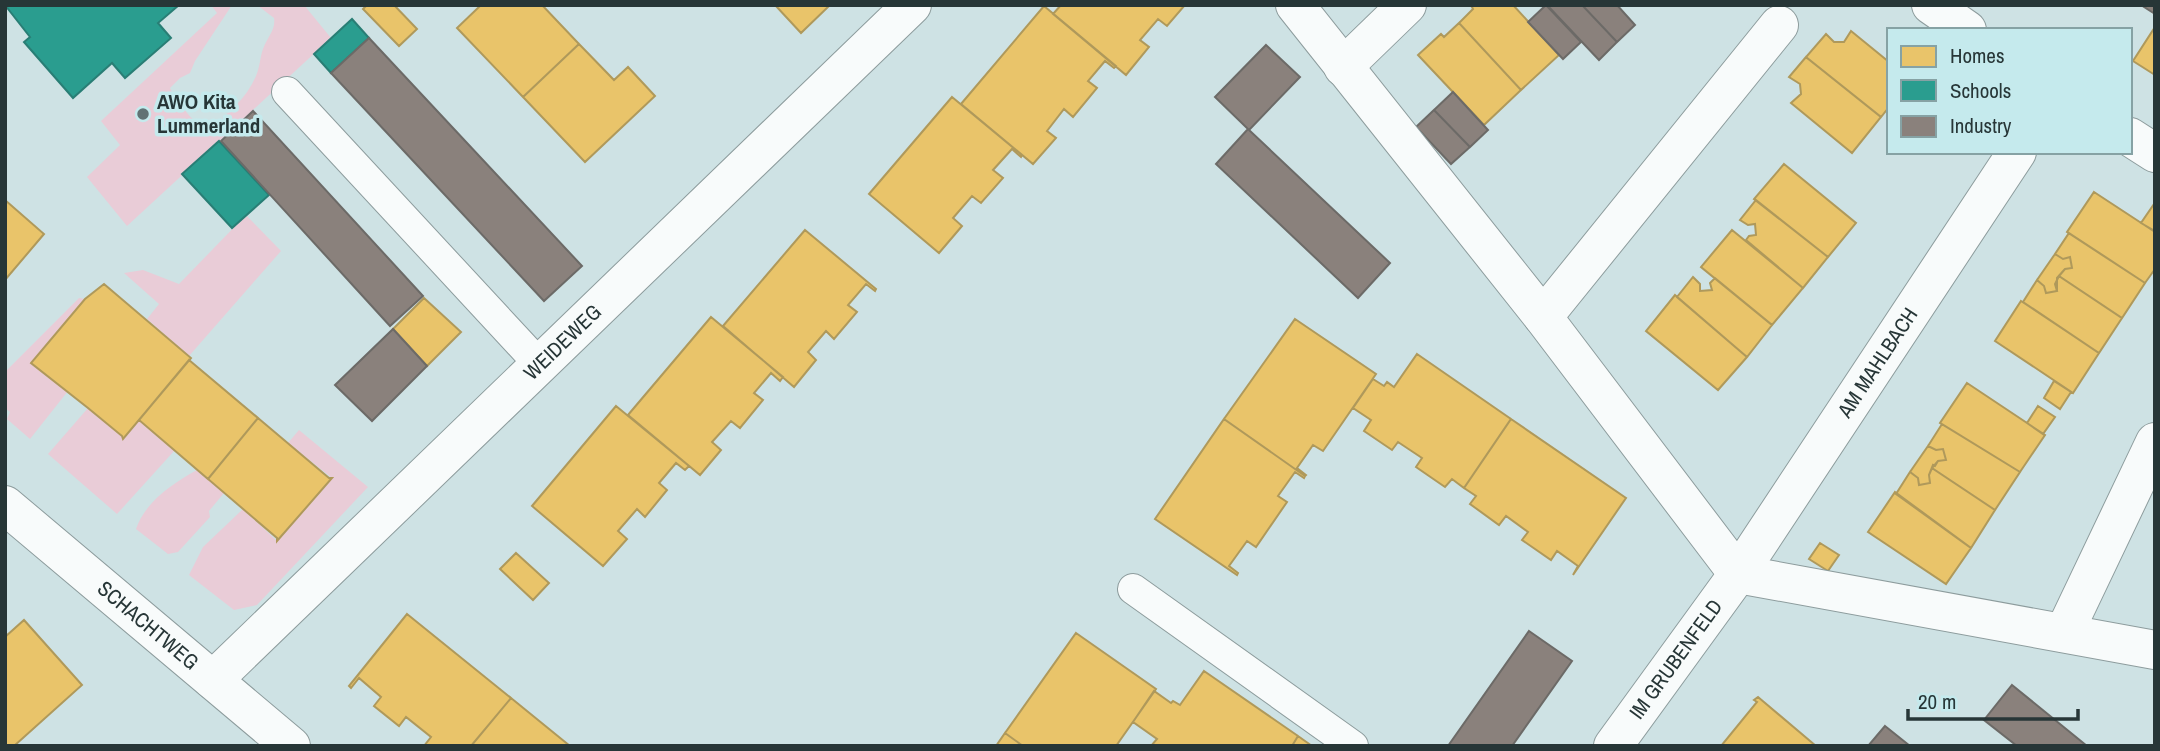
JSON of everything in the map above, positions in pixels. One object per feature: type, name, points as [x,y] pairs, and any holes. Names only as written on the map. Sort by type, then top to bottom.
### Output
[{"type":"street","name":"WEIDEWEG","points":[[214,680],[912,5]]},
{"type":"street","points":[[1295,5],[1543,317],[1738,573],[2155,650]]},
{"type":"street","points":[[1343,67],[1406,5]]},
{"type":"street","points":[[1931,5],[1964,28]]},
{"type":"street","points":[[1543,317],[1779,25]]},
{"type":"street","points":[[2132,138],[2155,153]]},
{"type":"street","name":"AM MAHLBACH","points":[[1738,573],[2016,154]]},
{"type":"street","points":[[2064,633],[2155,442]]},
{"type":"street","name":"SCHACHTWEG","points":[[5,505],[291,746]]},
{"type":"street","name":"IM GRUBENFELD","points":[[1613,746],[1738,573]]},
{"type":"lane","points":[[287,92],[540,365]]},
{"type":"lane","points":[[1133,589],[1353,746]]},
{"type":"shaded area","points":[[211,5],[232,5],[190,73],[170,88],[176,100],[200,128],[208,129],[229,112],[242,99],[256,76],[274,22],[274,18],[257,5],[304,5],[331,38],[127,226],[87,177],[120,145],[101,121],[217,13]]},
{"type":"shaded area","points":[[246,215],[281,251],[189,356],[147,319],[159,304],[124,273],[143,270],[179,284]]},
{"type":"shaded area","points":[[79,298],[85,299],[31,363],[68,391],[30,439],[7,419],[10,412],[5,408],[5,372]]},
{"type":"shaded area","points":[[88,408],[123,439],[139,420],[175,450],[117,514],[48,454]]},
{"type":"shaded area","points":[[299,430],[368,487],[257,605],[234,610],[189,575],[203,547],[243,509],[277,541],[332,478],[288,443]]},
{"type":"shaded area","points":[[197,470],[224,493],[209,511],[210,517],[178,552],[168,554],[136,529],[153,502],[170,487]]},
{"type":"building: Homes","points":[[367,5],[394,5],[417,29],[399,46],[363,9]]},
{"type":"building: Homes","points":[[481,5],[542,5],[579,44],[523,97],[457,28]]},
{"type":"building: Homes","points":[[775,5],[830,5],[801,33]]},
{"type":"building: Homes","points":[[1061,5],[1185,5],[1167,26],[1158,19],[1140,40],[1149,47],[1126,75],[1053,14]]},
{"type":"building: Homes","points":[[1471,5],[1513,5],[1559,55],[1521,90],[1459,23],[1473,9]]},
{"type":"building: Homes","points":[[1044,6],[1116,66],[1114,68],[1105,61],[1088,81],[1097,88],[1073,117],[1064,109],[1047,131],[1056,138],[1033,164],[961,104]]},
{"type":"building: Homes","points":[[1459,23],[1521,90],[1484,125],[1418,55],[1441,34],[1444,37]]},
{"type":"building: Homes","points":[[2155,27],[2155,75],[2133,61]]},
{"type":"building: Homes","points":[[1851,31],[1887,60],[1887,110],[1881,117],[1806,57],[1826,34],[1834,42],[1844,42]]},
{"type":"building: Homes","points":[[579,44],[614,80],[628,67],[655,96],[585,162],[523,97]]},
{"type":"building: Homes","points":[[1806,57],[1881,117],[1852,153],[1791,103],[1801,94],[1800,84],[1789,77]]},
{"type":"building: Homes","points":[[952,97],[1022,155],[1021,157],[1012,149],[993,170],[1003,178],[981,203],[972,196],[953,218],[962,226],[939,253],[869,194]]},
{"type":"building: Homes","points":[[1784,164],[1856,223],[1828,257],[1754,199]]},
{"type":"building: Homes","points":[[2094,192],[2155,232],[2155,269],[2145,283],[2067,232]]},
{"type":"building: Homes","points":[[5,200],[44,234],[5,280]]},
{"type":"building: Homes","points":[[1756,200],[1828,257],[1803,288],[1746,240],[1749,236],[1756,235],[1755,224],[1748,225],[1740,220]]},
{"type":"building: Homes","points":[[2155,204],[2155,231],[2141,223]]},
{"type":"building: Homes","points":[[805,230],[876,289],[875,291],[866,284],[848,305],[857,312],[834,339],[826,331],[808,352],[816,360],[794,387],[723,326]]},
{"type":"building: Homes","points":[[1732,230],[1803,288],[1772,325],[1701,267]]},
{"type":"building: Homes","points":[[2069,233],[2145,283],[2122,318],[2059,276],[2065,269],[2072,268],[2070,257],[2063,259],[2055,254]]},
{"type":"building: Homes","points":[[2055,254],[2063,259],[2070,257],[2072,268],[2065,269],[2057,278],[2057,291],[2046,293],[2044,286],[2037,280]]},
{"type":"building: Homes","points":[[2059,276],[2122,318],[2099,353],[2023,302],[2037,280],[2044,286],[2046,293],[2057,291],[2055,284]]},
{"type":"building: Homes","points":[[1693,277],[1700,284],[1700,291],[1712,290],[1710,283],[1715,278],[1772,325],[1747,357],[1677,297]]},
{"type":"building: Homes","points":[[104,284],[191,358],[123,439],[31,363],[85,299]]},
{"type":"building: Homes","points":[[1675,295],[1747,357],[1718,390],[1646,331]]},
{"type":"building: Homes","points":[[424,298],[461,332],[427,366],[393,329]]},
{"type":"building: Homes","points":[[2021,301],[2099,353],[2073,393],[1995,341]]},
{"type":"building: Homes","points":[[711,317],[783,377],[780,381],[771,373],[754,393],[763,400],[740,428],[731,421],[712,442],[721,450],[700,475],[628,415]]},
{"type":"building: Homes","points":[[1295,319],[1376,374],[1323,451],[1313,445],[1297,468],[1305,476],[1224,419]]},
{"type":"building: Homes","points":[[1417,354],[1511,419],[1464,488],[1452,479],[1445,487],[1416,467],[1422,458],[1398,442],[1392,450],[1364,431],[1371,420],[1353,408],[1373,379],[1384,386],[1387,382],[1394,387]]},
{"type":"building: Homes","points":[[189,360],[258,418],[208,479],[139,420]]},
{"type":"building: Homes","points":[[2054,381],[2071,392],[2060,409],[2044,398]]},
{"type":"building: Homes","points":[[1967,383],[2045,435],[2020,472],[1940,423]]},
{"type":"building: Homes","points":[[616,406],[689,466],[685,470],[676,463],[659,483],[667,490],[645,517],[637,509],[618,531],[627,539],[603,566],[532,506]]},
{"type":"building: Homes","points":[[2038,406],[2055,417],[2043,434],[2027,423]]},
{"type":"building: Homes","points":[[258,418],[332,478],[277,541],[277,538],[208,479]]},
{"type":"building: Homes","points":[[1224,419],[1305,476],[1304,478],[1295,472],[1278,496],[1287,502],[1256,547],[1247,541],[1229,566],[1237,575],[1155,519]]},
{"type":"building: Homes","points":[[1511,419],[1626,498],[1573,575],[1578,566],[1557,551],[1551,560],[1522,540],[1528,532],[1506,516],[1499,525],[1470,504],[1476,496],[1464,488]]},
{"type":"building: Homes","points":[[1942,424],[2020,472],[1995,510],[1932,468],[1938,461],[1946,460],[1943,449],[1936,450],[1928,446]]},
{"type":"building: Homes","points":[[1928,446],[1936,450],[1943,449],[1946,460],[1933,465],[1929,475],[1930,483],[1919,485],[1918,478],[1910,472]]},
{"type":"building: Homes","points":[[1932,468],[1995,510],[1971,548],[1896,494],[1910,472],[1918,478],[1919,485],[1930,483]]},
{"type":"building: Homes","points":[[1895,492],[1971,548],[1946,584],[1868,532]]},
{"type":"building: Homes","points":[[1820,543],[1839,555],[1828,571],[1809,559]]},
{"type":"building: Homes","points":[[516,553],[549,583],[533,600],[500,569]]},
{"type":"building: Homes","points":[[407,614],[511,698],[471,746],[424,746],[431,737],[406,717],[399,726],[374,706],[381,697],[359,678],[351,688],[349,686]]},
{"type":"building: Homes","points":[[24,620],[82,685],[14,746],[5,746],[5,637]]},
{"type":"building: Homes","points":[[1076,633],[1156,689],[1116,746],[1023,746],[1005,733]]},
{"type":"building: Homes","points":[[1204,671],[1298,736],[1292,746],[1151,746],[1157,739],[1133,722],[1154,691],[1171,703],[1173,701],[1180,705]]},
{"type":"building: Homes","points":[[1758,697],[1816,746],[1721,746],[1757,702],[1754,700]]},
{"type":"building: Homes","points":[[511,698],[570,746],[471,746]]},
{"type":"building: Homes","points":[[1005,733],[1023,746],[996,746]]},
{"type":"building: Homes","points":[[1298,736],[1312,746],[1292,746]]},
{"type":"building: Schools","points":[[5,5],[179,5],[158,23],[171,38],[125,78],[112,63],[73,98],[24,42],[30,37]]},
{"type":"building: Schools","points":[[352,19],[369,38],[331,73],[314,54]]},
{"type":"building: Schools","points":[[219,141],[269,195],[232,228],[182,174]]},
{"type":"building: Industry","points":[[1546,5],[1581,42],[1563,59],[1528,22]]},
{"type":"building: Industry","points":[[1547,5],[1582,5],[1617,42],[1599,60]]},
{"type":"building: Industry","points":[[1582,5],[1617,5],[1635,25],[1617,42]]},
{"type":"building: Industry","points":[[2141,5],[2155,5],[2155,14]]},
{"type":"building: Industry","points":[[369,38],[582,266],[544,301],[331,73]]},
{"type":"building: Industry","points":[[1266,45],[1300,77],[1249,130],[1390,263],[1358,298],[1216,164],[1248,129],[1215,97]]},
{"type":"building: Industry","points":[[1453,92],[1488,130],[1470,147],[1434,110]]},
{"type":"building: Industry","points":[[1434,110],[1470,147],[1451,164],[1416,127]]},
{"type":"building: Industry","points":[[253,111],[423,296],[390,326],[221,141]]},
{"type":"building: Industry","points":[[393,329],[427,366],[372,421],[335,385]]},
{"type":"building: Industry","points":[[1529,631],[1572,661],[1512,746],[1448,746]]},
{"type":"building: Industry","points":[[2012,685],[2087,746],[2017,746],[1984,720]]},
{"type":"building: Industry","points":[[1885,726],[1910,746],[1868,746]]},
{"type":"place","name":"AWO Kita Lummerland","points":[[143,114]]}]
